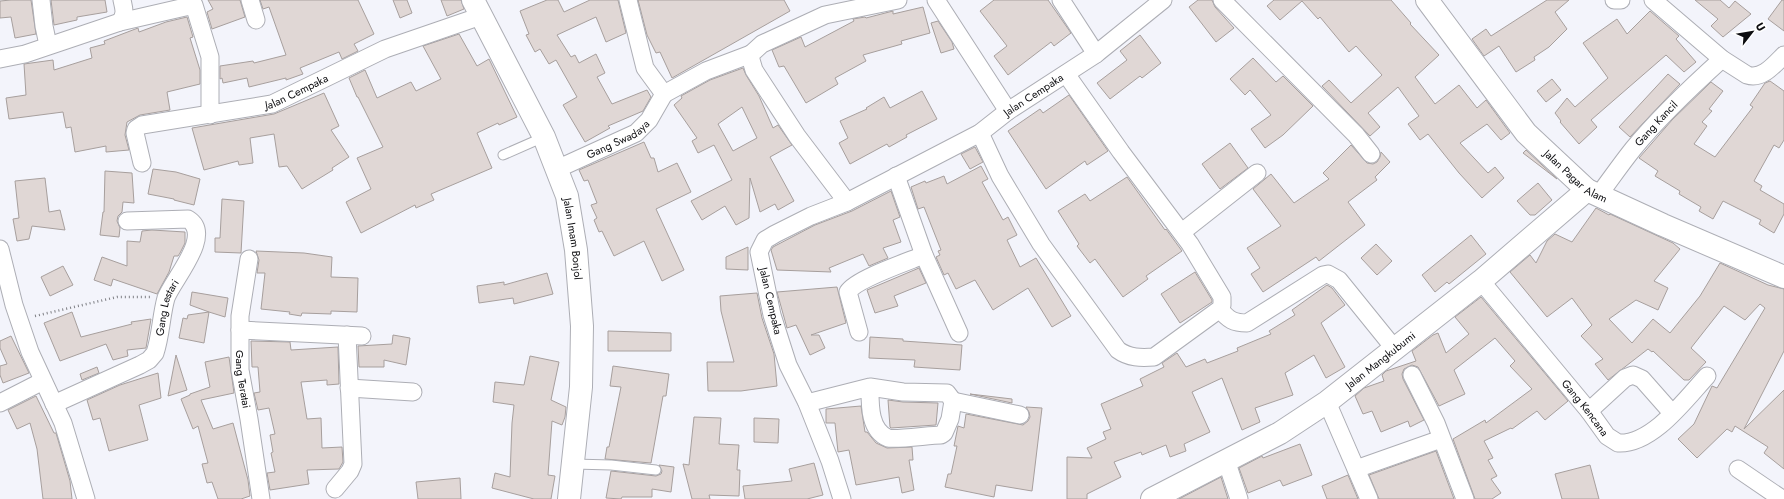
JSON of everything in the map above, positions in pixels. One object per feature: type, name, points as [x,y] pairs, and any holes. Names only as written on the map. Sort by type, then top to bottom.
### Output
[{"type":"main road","name":"Jalan Pagar Alam","points":[[1427,0],[1526,133],[1592,193],[1663,226],[1784,277]]},
{"type":"main road","name":"Jalan Imam Bonjol","points":[[477,8],[544,137],[567,196],[576,250],[582,326],[581,387],[574,464],[569,499]]},
{"type":"main road","name":"Jalan Mangkubumi","points":[[1152,499],[1280,433],[1327,402],[1592,193]]},
{"type":"street","points":[[41,0],[48,45]]},
{"type":"street","points":[[120,22],[124,17],[125,12],[122,0]]},
{"type":"street","points":[[250,0],[256,20]]},
{"type":"street","points":[[628,0],[646,68],[664,94],[706,72],[751,54],[762,44],[826,15],[898,0]]},
{"type":"street","points":[[936,0],[1008,111]]},
{"type":"street","points":[[1061,0],[1096,54]]},
{"type":"street","name":"Jalan Cempaka","points":[[842,499],[830,461],[807,403],[788,365],[772,315],[759,252],[764,240],[811,216],[847,202],[980,133],[1008,111],[1096,54],[1163,0]]},
{"type":"street","points":[[1222,0],[1356,135],[1371,154]]},
{"type":"street","points":[[1614,0],[1621,0]]},
{"type":"street","points":[[1662,3],[1722,59],[1751,76],[1761,75],[1774,66],[1784,55]]},
{"type":"street","points":[[0,59],[25,54],[48,45],[110,27],[120,22],[194,5],[210,57],[210,115]]},
{"type":"street","name":"Jalan Cempaka","points":[[142,162],[135,133],[138,127],[142,125],[272,104],[385,49],[477,8]]},
{"type":"street","points":[[751,54],[754,70],[797,136],[847,202]]},
{"type":"street","name":"Gang Kancil","points":[[1592,193],[1688,89],[1722,59]]},
{"type":"street","points":[[980,133],[1000,176],[1041,244],[1118,350],[1125,354],[1141,358],[1154,357],[1220,309],[1222,305],[1222,297],[1182,232],[1121,152],[1066,74]]},
{"type":"street","name":"Gang Swadaya","points":[[557,169],[636,133],[649,120],[664,94]]},
{"type":"street","points":[[1182,232],[1257,173]]},
{"type":"street","points":[[896,176],[924,255],[959,333]]},
{"type":"street","name":"Gang Lestari","points":[[54,404],[149,360],[155,352],[167,297],[192,253],[198,235],[193,222],[188,219],[127,221]]},
{"type":"street","points":[[0,249],[14,305],[30,352],[63,423],[86,499]]},
{"type":"street","points":[[859,332],[848,292],[849,290],[858,283],[924,255]]},
{"type":"street","name":"Gang Teratai","points":[[250,259],[240,316],[240,370],[250,419],[261,499]]},
{"type":"street","points":[[1220,309],[1226,318],[1235,323],[1247,323],[1323,275],[1328,274],[1338,280],[1394,348]]},
{"type":"street","name":"Gang Kencana","points":[[1481,281],[1608,436],[1618,444],[1636,441],[1655,431],[1707,376]]},
{"type":"street","points":[[240,330],[354,335],[349,388],[353,464],[350,471],[336,489]]},
{"type":"street","points":[[1412,375],[1436,423],[1465,499]]},
{"type":"street","points":[[1589,411],[1625,378],[1633,376],[1642,379],[1672,413]]},
{"type":"street","points":[[0,404],[43,381]]},
{"type":"street","points":[[807,403],[870,387],[902,392],[947,393],[953,401],[1020,416]]},
{"type":"street","points":[[870,387],[872,415],[875,425],[880,432],[888,438],[944,433],[950,419],[953,401]]},
{"type":"street","points":[[349,388],[413,392]]},
{"type":"street","points":[[1327,402],[1369,499]]},
{"type":"street","points":[[1356,469],[1441,439]]},
{"type":"street","points":[[1226,460],[1239,499]]},
{"type":"street","points":[[1738,468],[1782,499]]},
{"type":"lane","points":[[504,155],[544,137]]},
{"type":"lane","points":[[574,464],[612,465],[656,470]]},
{"type":"path","points":[[20,320],[116,298],[167,297]]},
{"type":"building","points":[[31,0],[36,34],[15,38],[11,17],[0,18],[0,1]]},
{"type":"building","points":[[51,0],[105,0],[107,12],[77,17],[77,20],[54,25]]},
{"type":"building","points":[[208,0],[240,0],[245,17],[212,29],[207,12],[213,9]]},
{"type":"building","points":[[260,0],[358,0],[374,34],[354,44],[358,51],[342,59],[339,52],[300,68],[303,74],[286,80],[286,78],[249,87],[247,78],[223,83],[222,78],[220,79],[220,66],[253,61],[254,63],[286,55],[269,7],[263,9]]},
{"type":"building","points":[[393,0],[407,0],[412,13],[400,18]]},
{"type":"building","points":[[441,0],[461,0],[464,9],[447,16]]},
{"type":"building","points":[[547,0],[558,0],[564,12],[590,0],[618,0],[626,33],[606,42],[596,17],[557,35],[571,57],[575,55],[579,63],[596,54],[605,73],[597,77],[612,104],[647,90],[651,97],[643,111],[608,126],[610,128],[585,142],[563,105],[577,97],[556,60],[549,64],[540,49],[535,52],[526,35],[529,34],[520,11]]},
{"type":"building","points":[[638,0],[784,0],[790,11],[672,78],[660,52],[656,53],[647,35]]},
{"type":"building","points":[[994,0],[1048,0],[1071,33],[1054,46],[1051,42],[1008,75],[994,56],[1007,46],[980,11]]},
{"type":"building","points":[[1198,0],[1212,0],[1215,7],[1234,28],[1216,42],[1189,7]]},
{"type":"building","points":[[1274,0],[1391,0],[1411,23],[1410,24],[1439,55],[1415,77],[1435,104],[1459,85],[1477,108],[1486,100],[1510,133],[1501,140],[1487,124],[1460,143],[1488,173],[1495,167],[1504,178],[1482,198],[1459,173],[1428,134],[1420,140],[1408,124],[1419,116],[1398,87],[1368,113],[1380,127],[1370,136],[1322,86],[1329,80],[1351,103],[1382,75],[1356,46],[1349,52],[1320,17],[1318,19],[1302,1],[1280,20],[1267,6]]},
{"type":"building","points":[[1547,0],[1569,0],[1555,12],[1567,29],[1549,47],[1534,57],[1535,60],[1516,72],[1499,46],[1484,56],[1472,39],[1486,29],[1491,36]]},
{"type":"building","points":[[1695,0],[1720,0],[1729,8],[1735,1],[1751,14],[1723,37],[1711,26],[1718,19]]},
{"type":"building","points":[[1782,0],[1784,0],[1784,31],[1768,19]]},
{"type":"building","points":[[923,7],[930,33],[901,41],[902,44],[863,55],[866,61],[835,78],[838,84],[806,103],[784,66],[779,67],[772,50],[801,37],[805,47],[854,21],[853,19],[866,18],[893,11],[893,14]]},
{"type":"building","points":[[1650,11],[1679,36],[1676,39],[1696,62],[1684,72],[1666,55],[1591,120],[1597,127],[1579,144],[1560,122],[1561,121],[1555,113],[1567,98],[1575,107],[1608,78],[1583,43],[1617,19],[1627,34]]},
{"type":"building","points":[[187,17],[193,37],[190,38],[200,70],[200,84],[167,92],[170,110],[140,115],[127,122],[125,135],[129,150],[106,152],[106,146],[75,152],[71,127],[66,128],[63,112],[9,119],[6,98],[26,95],[24,64],[53,60],[54,70],[92,58],[90,48],[105,44],[104,41],[138,28],[139,32],[166,22]]},
{"type":"building","points":[[938,21],[952,42],[954,49],[941,53],[931,23]]},
{"type":"building","points":[[459,34],[477,66],[489,59],[517,117],[499,125],[498,123],[477,133],[492,168],[431,194],[434,200],[416,208],[415,205],[361,233],[346,202],[371,189],[357,158],[383,147],[357,97],[349,78],[365,70],[377,98],[411,82],[416,91],[441,79],[423,46]]},
{"type":"building","points":[[1140,35],[1161,63],[1142,78],[1140,76],[1110,99],[1097,83],[1127,60],[1120,51]]},
{"type":"building","points":[[1253,58],[1276,82],[1283,76],[1313,106],[1283,135],[1265,148],[1251,129],[1271,115],[1250,90],[1245,95],[1230,79]]},
{"type":"building","points":[[743,68],[759,96],[773,128],[778,125],[792,145],[770,157],[794,201],[778,210],[775,204],[760,212],[750,178],[749,218],[736,225],[725,206],[702,220],[691,201],[732,180],[714,145],[698,153],[692,141],[697,138],[674,105],[682,98],[681,96],[710,80]],"holes":[[[742,107],[757,138],[733,151],[718,124]]]},
{"type":"building","points":[[1668,74],[1680,84],[1630,137],[1619,127]]},
{"type":"building","points":[[1552,79],[1561,90],[1546,102],[1537,91]]},
{"type":"building","points":[[1770,81],[1784,91],[1784,140],[1779,148],[1774,145],[1754,181],[1762,186],[1760,190],[1784,204],[1784,214],[1774,233],[1759,224],[1761,220],[1723,201],[1713,219],[1699,211],[1701,207],[1679,194],[1680,191],[1655,176],[1658,171],[1639,158],[1672,120],[1711,82],[1723,91],[1709,109],[1712,111],[1702,122],[1707,126],[1694,144],[1715,157],[1753,107],[1750,105],[1765,83]]},
{"type":"building","points":[[922,91],[937,119],[906,135],[907,137],[889,147],[887,144],[850,164],[839,143],[848,138],[840,121],[867,109],[866,108],[884,97],[890,108]]},
{"type":"building","points":[[324,93],[339,126],[331,130],[349,157],[332,168],[333,170],[302,189],[287,166],[279,167],[274,134],[250,138],[253,163],[239,165],[238,161],[204,170],[192,128],[274,114]]},
{"type":"building","points":[[1069,95],[1108,151],[1087,165],[1085,161],[1046,189],[1008,131],[1040,109],[1043,113]]},
{"type":"building","points":[[644,142],[651,158],[654,158],[658,172],[677,163],[691,192],[656,209],[684,270],[662,281],[644,241],[614,256],[602,231],[599,232],[594,220],[597,218],[591,205],[597,203],[588,180],[584,181],[579,170]]},
{"type":"building","points":[[1230,143],[1248,168],[1220,189],[1202,164]]},
{"type":"building","points":[[1351,145],[1367,163],[1373,164],[1377,162],[1381,152],[1390,162],[1375,177],[1377,180],[1348,202],[1365,225],[1319,261],[1316,257],[1263,292],[1251,274],[1260,268],[1247,248],[1281,226],[1253,189],[1271,174],[1294,203],[1329,179],[1323,173]]},
{"type":"building","points":[[975,147],[983,162],[970,169],[961,154]]},
{"type":"building","points":[[1526,150],[1557,179],[1523,153]]},
{"type":"building","points":[[981,166],[988,179],[982,182],[1003,220],[1008,217],[1017,235],[1007,240],[1020,267],[1036,258],[1071,316],[1052,327],[1028,288],[993,310],[975,280],[956,289],[948,273],[944,275],[936,257],[940,255],[938,251],[941,250],[924,207],[918,209],[911,187],[925,181],[926,183],[944,176],[947,184]]},
{"type":"building","points":[[153,169],[176,172],[200,179],[194,205],[148,194]]},
{"type":"building","points":[[105,171],[132,173],[134,203],[123,202],[122,212],[118,216],[117,221],[120,228],[119,237],[100,235],[104,212]]},
{"type":"building","points":[[1127,177],[1182,251],[1146,276],[1148,279],[1123,297],[1095,259],[1090,263],[1077,246],[1079,244],[1058,211],[1085,194],[1090,201]]},
{"type":"building","points":[[45,178],[49,212],[60,210],[65,230],[32,226],[29,239],[17,241],[13,219],[19,218],[15,181]]},
{"type":"building","points":[[1538,183],[1552,200],[1535,215],[1530,215],[1517,201]]},
{"type":"building","points":[[891,191],[900,217],[893,220],[901,242],[883,248],[888,258],[869,266],[863,254],[829,268],[831,272],[777,270],[771,250],[773,247],[815,225],[852,211]]},
{"type":"building","points":[[222,199],[244,201],[241,253],[215,252],[215,238],[220,238]]},
{"type":"building","points":[[1596,208],[1673,243],[1680,249],[1654,281],[1668,288],[1658,310],[1636,300],[1609,319],[1632,343],[1653,319],[1670,333],[1700,296],[1720,263],[1768,285],[1784,289],[1784,351],[1744,429],[1784,390],[1784,469],[1764,453],[1768,447],[1735,426],[1732,432],[1727,429],[1697,458],[1678,439],[1694,424],[1712,386],[1717,388],[1765,308],[1760,304],[1745,320],[1724,306],[1691,348],[1706,362],[1689,380],[1684,380],[1653,351],[1652,352],[1648,349],[1608,380],[1595,364],[1603,359],[1581,336],[1592,325],[1572,298],[1547,317],[1510,272],[1530,255],[1536,263],[1547,241],[1555,234],[1572,242]]},
{"type":"building","points":[[152,230],[185,232],[185,243],[178,256],[174,256],[169,272],[157,294],[113,279],[111,286],[94,280],[102,257],[127,266],[127,241],[140,242],[142,231]]},
{"type":"building","points":[[1471,235],[1486,254],[1449,284],[1447,282],[1435,292],[1422,275]]},
{"type":"building","points":[[1376,244],[1392,261],[1377,275],[1361,258]]},
{"type":"building","points":[[748,247],[748,270],[726,269],[726,257]]},
{"type":"building","points":[[256,251],[304,253],[332,257],[331,277],[358,278],[357,312],[331,311],[331,314],[302,313],[301,316],[289,314],[290,312],[261,309],[265,273],[257,273],[259,260]]},
{"type":"building","points":[[63,266],[73,285],[50,296],[41,277]]},
{"type":"building","points":[[919,268],[926,283],[894,296],[898,306],[875,313],[867,290]]},
{"type":"building","points":[[1195,272],[1212,302],[1180,323],[1161,294]]},
{"type":"building","points":[[547,273],[553,294],[514,304],[513,298],[479,303],[477,286],[504,282],[504,285]]},
{"type":"building","points":[[1327,285],[1332,288],[1345,305],[1321,323],[1345,367],[1326,378],[1314,355],[1285,373],[1293,395],[1255,408],[1260,422],[1242,430],[1222,378],[1192,392],[1210,432],[1184,444],[1186,451],[1170,457],[1166,445],[1142,455],[1141,452],[1114,462],[1121,477],[1087,494],[1087,499],[1067,499],[1067,457],[1092,458],[1087,448],[1106,439],[1103,432],[1111,429],[1101,404],[1143,386],[1140,379],[1164,367],[1162,363],[1177,353],[1186,367],[1205,359],[1207,363],[1238,351],[1237,348],[1271,334],[1269,331],[1295,315],[1292,310]]},
{"type":"building","points":[[837,287],[846,323],[811,335],[819,335],[825,348],[810,355],[796,325],[787,328],[777,292]]},
{"type":"building","points":[[192,292],[228,298],[225,317],[190,305]]},
{"type":"building","points":[[757,293],[762,318],[774,354],[777,386],[741,391],[708,391],[707,362],[734,362],[721,311],[720,296]]},
{"type":"building","points":[[1481,297],[1568,401],[1545,420],[1537,411],[1512,429],[1511,428],[1484,441],[1493,458],[1488,460],[1497,476],[1491,479],[1501,493],[1492,499],[1475,499],[1453,439],[1485,420],[1486,423],[1532,389],[1510,366],[1515,361],[1495,338],[1454,370],[1465,394],[1439,406],[1418,367],[1412,365],[1404,369],[1402,374],[1403,379],[1424,420],[1410,427],[1408,421],[1381,432],[1372,411],[1363,414],[1355,396],[1364,388],[1384,381],[1382,375],[1386,371],[1416,361],[1412,351],[1433,335],[1438,333],[1446,353],[1469,334],[1455,317]]},
{"type":"building","points":[[72,312],[81,337],[132,324],[131,322],[151,319],[146,348],[127,350],[128,356],[113,360],[106,344],[60,361],[44,323]]},
{"type":"building","points":[[209,312],[204,343],[179,338],[183,318],[187,319],[188,315]]},
{"type":"building","points":[[608,331],[671,333],[671,351],[608,351]]},
{"type":"building","points":[[393,335],[410,338],[406,365],[384,360],[384,367],[359,367],[358,346],[392,344]]},
{"type":"building","points":[[11,336],[29,373],[3,383],[0,375],[0,366],[7,364],[0,348],[0,341]]},
{"type":"building","points":[[870,337],[962,345],[960,370],[914,367],[915,360],[869,358]]},
{"type":"building","points":[[251,341],[290,342],[291,350],[338,347],[339,384],[327,385],[327,380],[301,382],[307,419],[321,418],[322,448],[342,447],[343,462],[339,469],[307,470],[309,484],[270,490],[267,473],[275,472],[271,453],[273,452],[270,435],[275,434],[269,408],[258,410],[254,393],[260,392],[258,367],[252,367]]},
{"type":"building","points":[[176,355],[187,390],[168,396]]},
{"type":"building","points":[[530,356],[559,362],[551,400],[566,407],[562,425],[552,421],[548,475],[555,476],[551,499],[534,499],[492,488],[495,473],[510,477],[514,405],[493,402],[495,382],[524,385]]},
{"type":"building","points":[[229,357],[234,393],[201,400],[213,429],[233,423],[248,480],[250,496],[241,499],[218,499],[212,482],[207,483],[202,464],[208,463],[198,426],[193,429],[181,399],[210,387],[205,362]]},
{"type":"building","points":[[613,366],[669,374],[666,396],[663,396],[651,463],[605,459],[607,447],[609,447],[621,387],[610,386]]},
{"type":"building","points":[[97,367],[99,373],[82,380],[80,374]]},
{"type":"building","points":[[158,373],[161,398],[139,405],[148,440],[109,451],[100,418],[93,420],[87,400],[120,385]]},
{"type":"building","points":[[970,394],[1012,399],[1012,403]]},
{"type":"building","points":[[36,396],[54,433],[56,433],[70,481],[72,499],[43,499],[37,449],[30,423],[17,429],[8,410]]},
{"type":"building","points":[[888,400],[938,403],[936,425],[891,428]]},
{"type":"building","points":[[861,406],[865,432],[867,432],[876,443],[887,448],[912,447],[913,460],[909,460],[914,490],[902,493],[899,477],[856,485],[849,450],[838,452],[835,423],[826,423],[826,409]]},
{"type":"building","points":[[1026,407],[1042,408],[1032,491],[996,485],[994,497],[945,487],[948,474],[951,474],[957,446],[954,446],[958,426],[964,428],[966,414],[1023,425],[1030,417]]},
{"type":"building","points":[[694,417],[721,418],[719,444],[739,445],[737,470],[740,470],[739,496],[709,495],[710,499],[692,499],[683,464],[689,465]]},
{"type":"building","points":[[754,418],[779,419],[778,443],[754,442]]},
{"type":"building","points":[[1300,444],[1312,475],[1283,486],[1280,480],[1248,493],[1239,468],[1262,456],[1263,458]]},
{"type":"building","points":[[1436,451],[1454,499],[1379,499],[1369,475]]},
{"type":"building","points":[[814,463],[823,495],[807,499],[745,499],[743,486],[792,481],[789,469]]},
{"type":"building","points":[[659,465],[674,467],[671,492],[652,489],[652,497],[622,497],[621,499],[606,498],[611,471],[656,476],[661,474],[662,471]]},
{"type":"building","points":[[1590,465],[1599,499],[1562,499],[1555,474]]},
{"type":"building","points":[[1348,475],[1358,499],[1327,499],[1322,486]]},
{"type":"building","points":[[1221,477],[1228,499],[1179,499]]},
{"type":"building","points":[[460,478],[461,499],[418,499],[416,482]]}]
